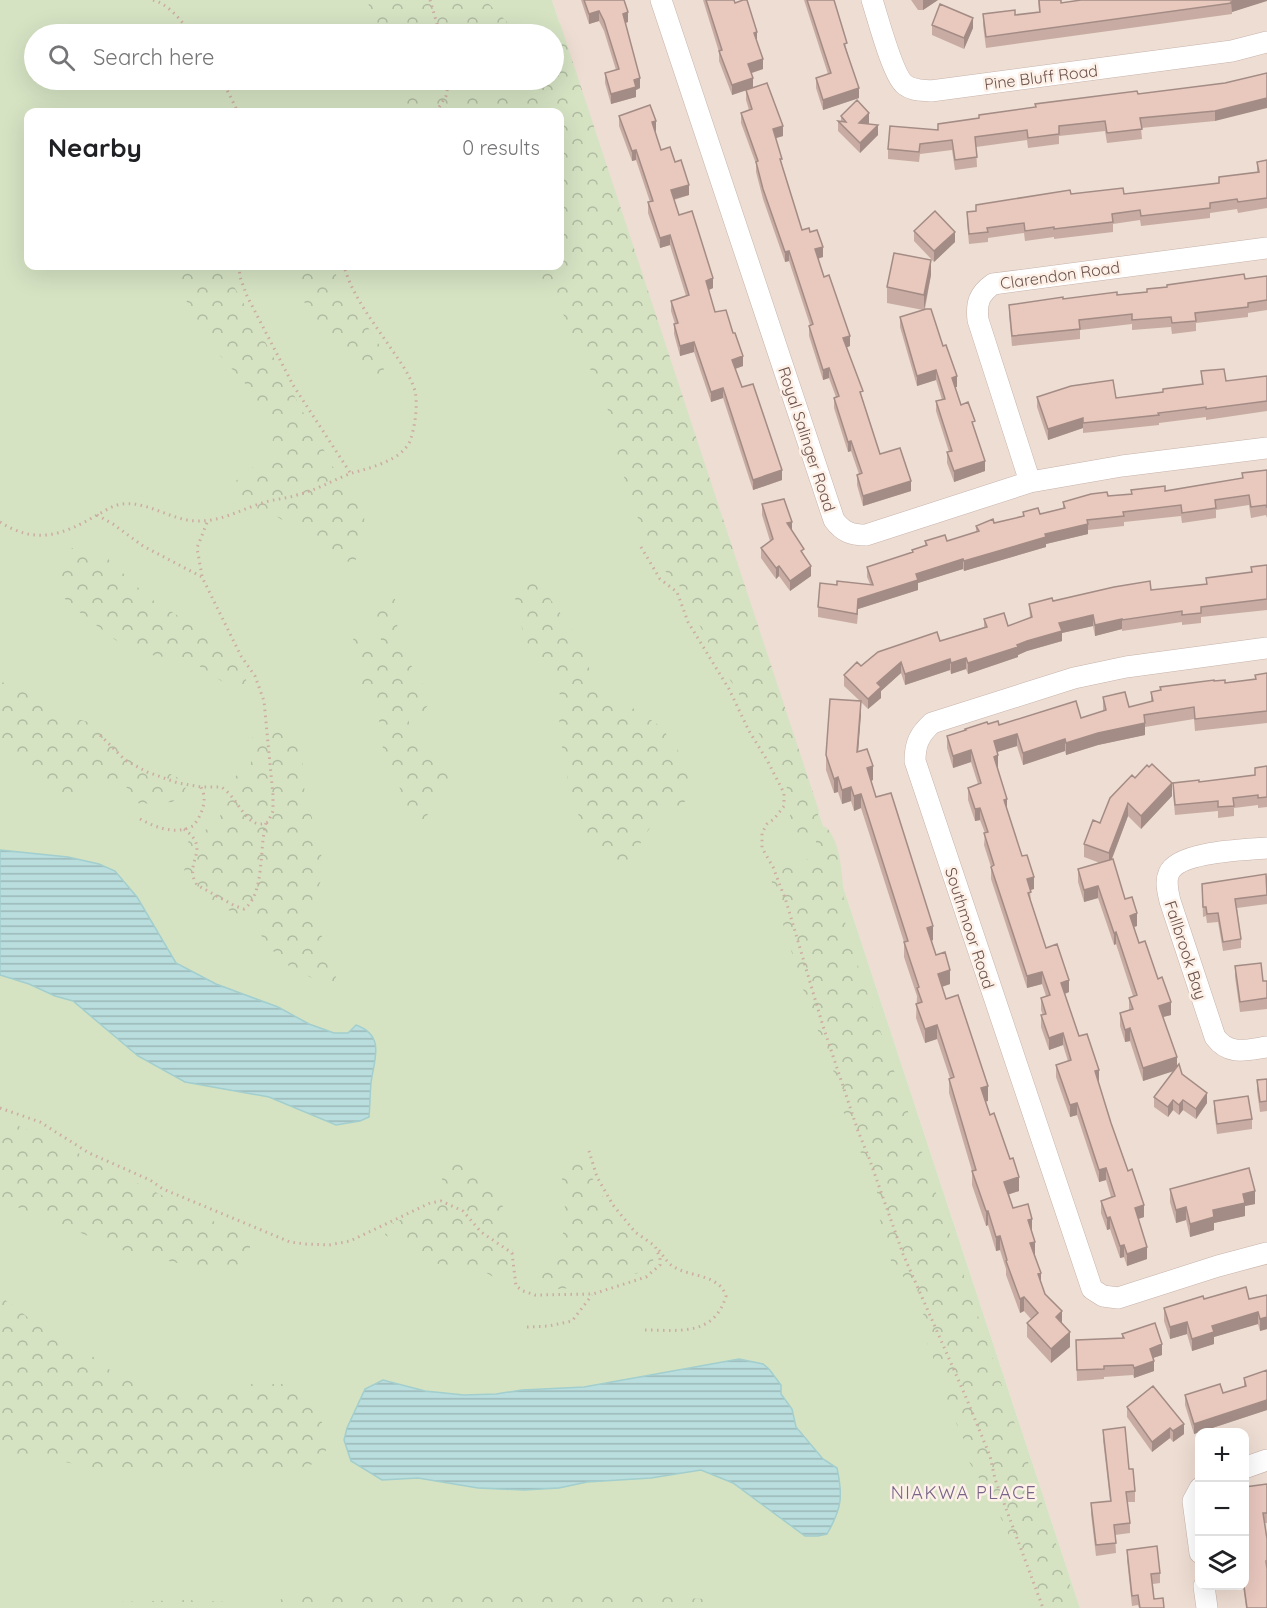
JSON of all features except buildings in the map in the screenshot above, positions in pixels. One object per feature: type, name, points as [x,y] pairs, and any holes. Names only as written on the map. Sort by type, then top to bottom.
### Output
[{"type":"street","name":"Royal Salinger Road","points":[[661,0],[834,520],[842,530],[854,535],[866,535],[1030,482],[1122,466],[1267,448]]},
{"type":"street","name":"Pine Bluff Road","points":[[872,0],[897,73],[904,84],[915,90],[943,89],[1232,51],[1267,42]]},
{"type":"street","name":"Clarendon Road","points":[[1030,482],[978,320],[977,307],[982,292],[993,284],[1267,248]]},
{"type":"street","name":"Southmoor Road","points":[[1267,648],[1126,667],[1074,678],[932,723],[921,734],[915,746],[915,761],[1092,1289],[1103,1296],[1118,1298],[1267,1253]]},
{"type":"street","name":"Fallbrook Bay","points":[[1267,848],[1186,859],[1173,866],[1167,879],[1170,901],[1215,1036],[1224,1047],[1230,1050],[1267,1047]]},
{"type":"street","points":[[1249,1467],[1267,1460]]},
{"type":"street","points":[[1195,1497],[1193,1501],[1195,1516]]},
{"type":"street","points":[[1205,1590],[1207,1608]]},
{"type":"path","points":[[153,0],[161,2],[184,24]]},
{"type":"path","points":[[430,0],[437,24]]},
{"type":"path","points":[[227,90],[236,108]]},
{"type":"path","points":[[438,108],[446,96],[447,90]]},
{"type":"path","points":[[239,270],[246,296],[293,385],[351,474]]},
{"type":"path","points":[[0,522],[27,535],[46,536],[58,534],[120,504],[136,504],[177,518],[195,521],[208,520],[263,502],[304,493],[389,461],[407,446],[414,427],[416,396],[399,360],[354,293],[345,270]]},
{"type":"path","points":[[97,515],[143,546],[202,578]]},
{"type":"path","points":[[184,829],[194,836],[197,842],[193,871],[197,885],[244,909],[252,903],[256,894],[263,835],[266,823],[273,811],[264,701],[255,676],[241,656],[202,578],[197,548],[208,520]]},
{"type":"path","points":[[642,547],[660,579],[677,592],[688,622],[729,689],[784,794],[784,806],[767,824],[762,833],[762,848],[773,867],[786,901],[830,1048],[900,1246],[990,1456],[995,1479],[1042,1608]]},
{"type":"path","points":[[98,733],[125,760],[147,772],[178,783],[225,789],[251,821],[256,825],[266,823]]},
{"type":"path","points":[[140,819],[163,829],[184,829],[192,826],[200,816],[205,796],[201,787]]},
{"type":"path","points":[[0,1108],[40,1122],[89,1153],[150,1180],[164,1189],[290,1242],[328,1245],[350,1241],[430,1203],[441,1202],[462,1211],[481,1232],[512,1253],[516,1286],[535,1295],[593,1294],[646,1277],[660,1265],[655,1246]]},
{"type":"path","points":[[589,1151],[598,1180],[618,1212],[635,1232],[655,1246],[673,1266],[713,1281],[726,1296],[717,1314],[699,1328],[645,1330]]},
{"type":"path","points":[[527,1327],[549,1326],[572,1321],[593,1294]]},
{"type":"shaded area","points":[[552,0],[1267,0],[1267,1608],[1080,1608],[564,37],[564,24],[560,24]]},
{"type":"green space","points":[[0,0],[552,0],[560,24],[24,24],[24,90],[564,90],[564,37],[1080,1608],[0,1608]]},
{"type":"green space","points":[[368,0],[485,0],[509,24],[372,24]]},
{"type":"green space","points":[[564,35],[819,811],[809,845],[800,838],[790,817],[790,803],[785,780],[776,760],[756,729],[737,690],[721,667],[679,585],[666,572],[650,549],[631,500],[618,457],[609,413],[601,391],[560,308],[537,270],[564,270],[564,108],[412,108],[392,90],[564,90]]},
{"type":"green space","points":[[162,270],[230,270],[229,278],[333,467],[361,506],[365,521],[364,543],[354,562],[338,561],[330,557],[312,539],[273,514],[226,501],[227,488],[268,455],[275,433],[249,388],[200,333],[186,300]]},
{"type":"green space","points":[[287,270],[334,270],[339,283],[380,346],[385,357],[383,376],[370,375],[365,372],[329,343]]},
{"type":"green space","points":[[72,548],[104,555],[148,597],[215,639],[244,673],[248,687],[239,693],[195,663],[137,653],[114,639],[69,604],[59,591],[59,583],[64,562]]},
{"type":"green space","points":[[537,581],[574,632],[589,668],[598,682],[610,693],[660,726],[677,748],[689,777],[689,796],[680,808],[662,815],[651,826],[626,863],[612,865],[599,851],[588,835],[572,797],[563,757],[559,716],[560,694],[531,650],[516,606],[514,588]]},
{"type":"green space","points":[[382,591],[395,599],[400,644],[422,683],[427,697],[428,705],[422,713],[414,713],[409,718],[410,733],[423,747],[441,754],[448,761],[452,772],[451,790],[445,794],[439,791],[427,793],[428,812],[423,823],[417,822],[407,807],[383,753],[382,730],[376,711],[360,688],[354,635],[360,636],[372,649],[377,650],[381,647],[374,612],[374,599],[377,593]]},
{"type":"green space","points":[[0,681],[68,717],[105,729],[116,746],[141,764],[185,781],[186,794],[172,802],[139,804],[132,793],[120,783],[102,779],[91,788],[76,793],[60,793],[53,790],[44,783],[23,757],[0,751]]},
{"type":"green space","points":[[274,724],[293,734],[300,744],[305,791],[319,841],[322,865],[321,880],[310,911],[337,969],[335,982],[322,983],[290,967],[272,950],[248,918],[208,902],[191,890],[185,880],[183,847],[194,836],[218,823],[223,792],[227,784],[251,765],[251,739],[266,725]]},
{"type":"green space","points":[[819,827],[826,827],[837,847],[842,874],[846,928],[853,951],[1078,1608],[1035,1608],[1032,1595],[1035,1577],[1011,1540],[994,1503],[965,1455],[966,1444],[949,1408],[943,1382],[919,1323],[925,1311],[908,1281],[894,1268],[889,1256],[878,1212],[877,1190],[844,1114],[841,1091],[807,1002],[771,879],[785,868],[808,859],[815,847]]},
{"type":"green space","points":[[0,1120],[58,1143],[219,1224],[242,1233],[250,1245],[250,1253],[245,1261],[228,1269],[212,1271],[125,1251],[0,1200]]},
{"type":"green space","points":[[569,1156],[582,1160],[607,1204],[632,1234],[649,1246],[654,1263],[648,1271],[564,1289],[535,1286],[538,1270],[555,1250],[562,1237],[565,1210],[560,1161]]},
{"type":"green space","points":[[453,1158],[472,1162],[502,1205],[514,1228],[512,1253],[506,1275],[501,1278],[495,1278],[475,1266],[443,1266],[422,1257],[385,1235],[388,1226],[432,1208],[441,1191],[442,1179]]},
{"type":"green space","points":[[0,1296],[34,1322],[87,1352],[110,1370],[128,1380],[145,1383],[155,1389],[220,1392],[252,1384],[288,1384],[307,1401],[322,1422],[326,1439],[324,1457],[312,1465],[288,1469],[258,1472],[186,1473],[108,1469],[27,1455],[0,1453]]},
{"type":"green space","points":[[341,1590],[706,1599],[740,1608],[2,1608],[14,1605],[186,1600],[270,1604],[294,1594]]},
{"type":"water","points":[[0,850],[68,857],[99,864],[115,871],[137,897],[176,963],[216,984],[278,1007],[309,1024],[334,1033],[348,1033],[356,1025],[365,1030],[371,1035],[376,1049],[369,1117],[336,1125],[269,1097],[185,1082],[138,1056],[73,1001],[0,975]]},
{"type":"water","points":[[739,1359],[763,1364],[769,1369],[781,1385],[781,1394],[792,1409],[796,1427],[823,1459],[837,1468],[840,1502],[836,1517],[827,1534],[805,1536],[733,1483],[701,1470],[651,1478],[587,1482],[559,1488],[524,1490],[478,1488],[418,1478],[382,1480],[351,1461],[344,1440],[365,1389],[383,1380],[425,1391],[464,1395],[496,1394],[522,1390],[584,1387]]},
{"type":"district","name":"NIAKWA PLACE","points":[[964,1493]]}]
